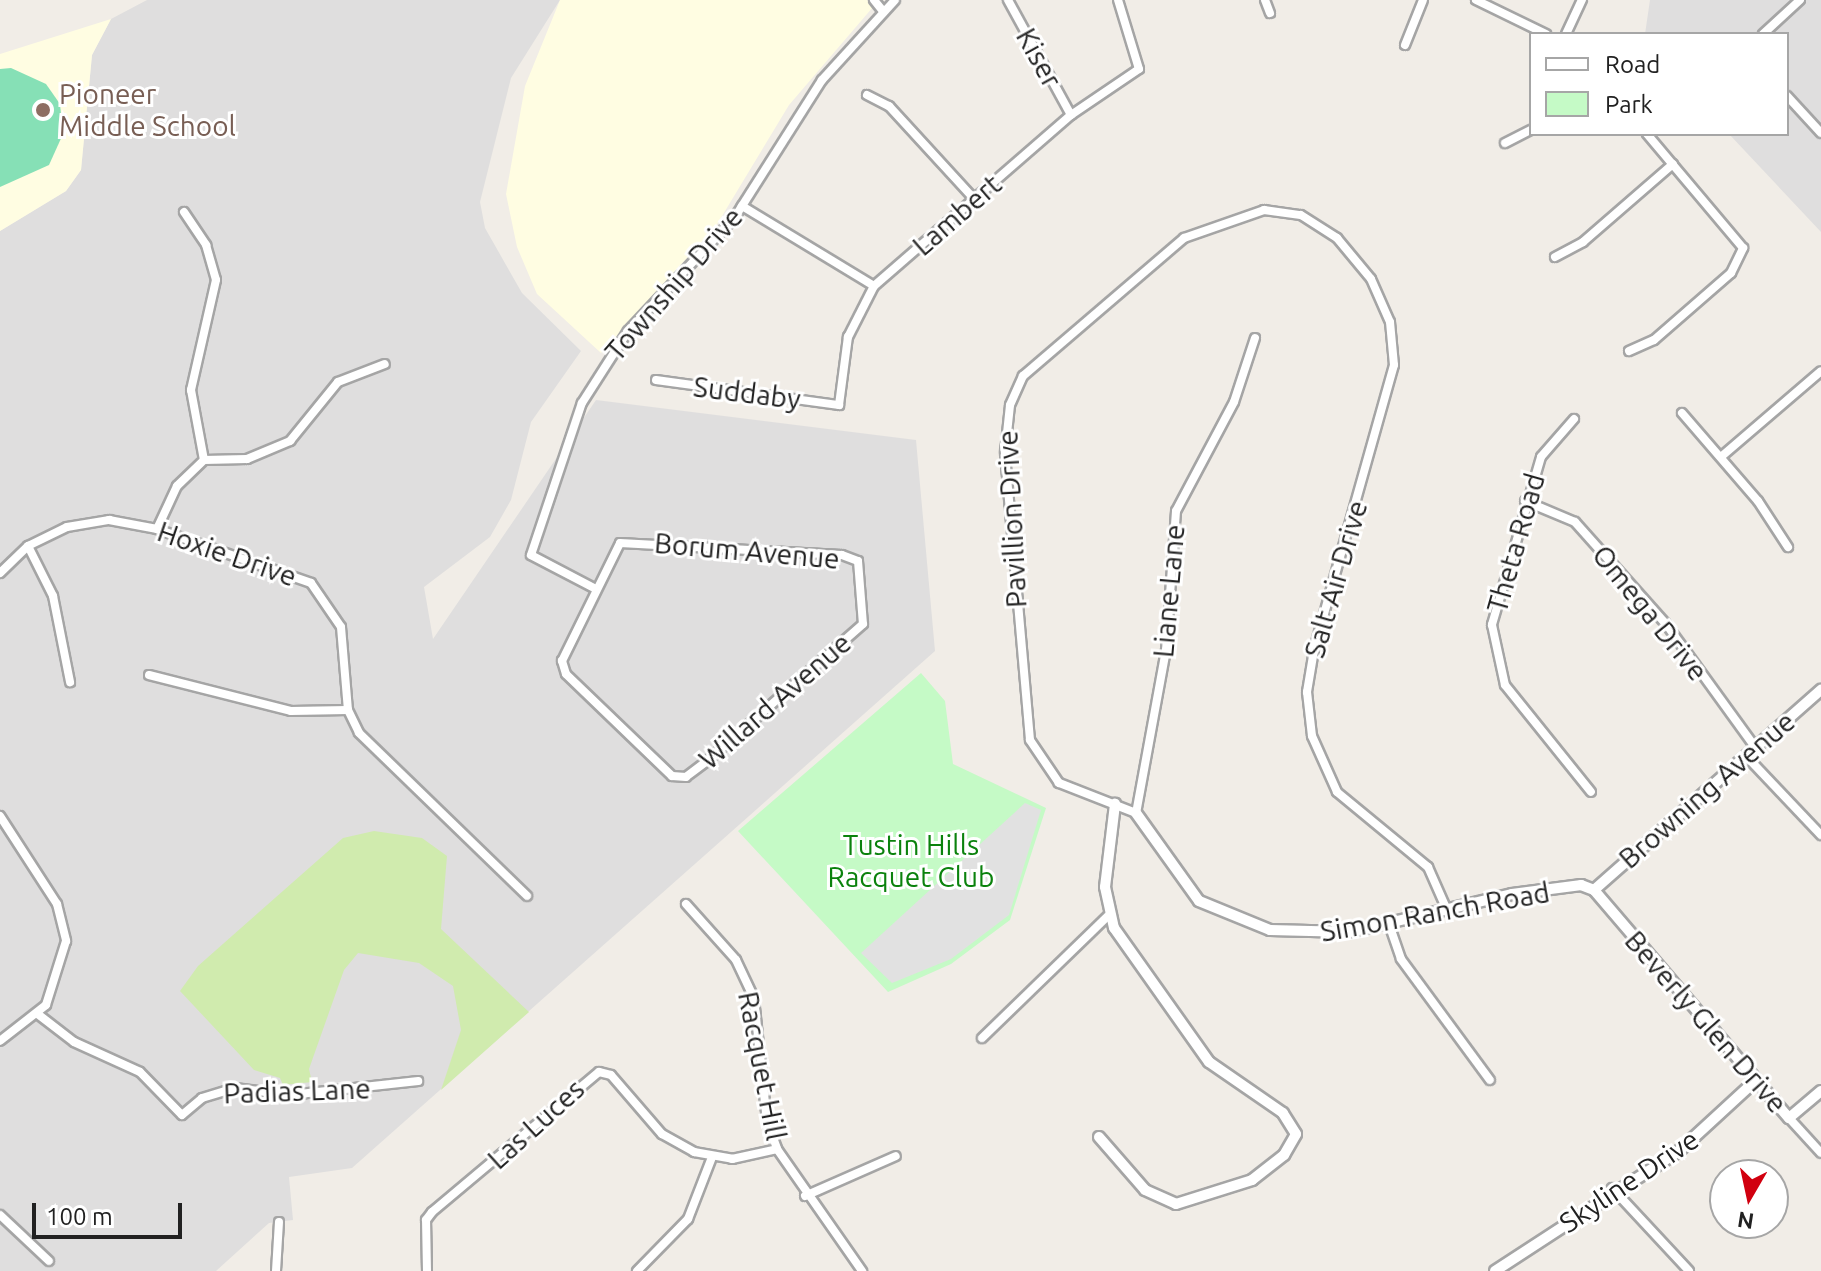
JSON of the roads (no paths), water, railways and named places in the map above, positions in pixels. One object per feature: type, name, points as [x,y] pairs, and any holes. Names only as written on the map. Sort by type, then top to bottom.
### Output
[{"type":"street","points":[[874,0],[883,11]]},
{"type":"street","name":"Township Drive","points":[[594,588],[531,555],[572,428],[600,370],[742,206],[822,80],[895,0]]},
{"type":"street","name":"Kiser","points":[[1008,0],[1071,115]]},
{"type":"street","name":"Lambert","points":[[839,405],[848,337],[874,286],[1071,115],[1139,69],[1118,0]]},
{"type":"street","points":[[1265,0],[1270,13]]},
{"type":"street","points":[[1405,45],[1423,0]]},
{"type":"street","points":[[1476,0],[1542,32]]},
{"type":"street","points":[[1567,32],[1582,0]]},
{"type":"street","points":[[1765,32],[1800,0]]},
{"type":"street","points":[[867,95],[889,106],[975,200]]},
{"type":"street","points":[[1789,98],[1821,133]]},
{"type":"street","points":[[1505,143],[1529,131]]},
{"type":"street","points":[[1629,351],[1654,340],[1731,273],[1743,248],[1649,136]]},
{"type":"street","points":[[1555,257],[1583,242],[1673,164]]},
{"type":"street","points":[[742,206],[874,286]]},
{"type":"street","name":"Pavillion Drive","points":[[1136,813],[1059,783],[1026,727],[1005,452],[1010,405],[1044,352],[1165,249],[1264,210],[1319,223]]},
{"type":"street","points":[[184,212],[206,245],[216,280],[191,390],[204,460]]},
{"type":"street","name":"Salt Air Drive","points":[[1319,223],[1371,279],[1390,322],[1394,365],[1314,650],[1307,692],[1312,736],[1337,792],[1428,867],[1447,910]]},
{"type":"street","name":"Liane Lane","points":[[1136,813],[1166,650],[1176,511],[1234,402],[1255,338]]},
{"type":"street","points":[[157,529],[177,486],[204,460],[247,459],[290,441],[338,382],[385,364]]},
{"type":"street","points":[[1722,456],[1821,371]]},
{"type":"street","name":"Suddaby","points":[[656,380],[839,405]]},
{"type":"street","points":[[1682,413],[1722,456],[1788,547]]},
{"type":"street","name":"Theta Road","points":[[1574,419],[1541,457],[1525,501],[1496,596],[1495,653],[1519,708],[1591,792]]},
{"type":"street","name":"Omega Drive","points":[[1525,501],[1575,522],[1666,624],[1755,747]]},
{"type":"street","name":"Hoxie Drive","points":[[0,573],[28,546],[67,527],[109,520],[157,529],[324,593],[341,627],[348,710],[372,751],[412,779],[527,896]]},
{"type":"street","name":"Borum Avenue","points":[[594,588],[620,543],[842,555],[858,561],[863,624]]},
{"type":"street","points":[[28,546],[53,596],[70,682]]},
{"type":"street","name":"Willard Avenue","points":[[594,588],[562,661],[566,674],[658,766],[686,777],[863,624]]},
{"type":"street","points":[[149,675],[291,711],[348,710]]},
{"type":"street","name":"Browning Avenue","points":[[1594,890],[1821,690]]},
{"type":"street","points":[[1746,756],[1821,835]]},
{"type":"street","points":[[1099,1137],[1145,1190],[1176,1204],[1252,1180],[1284,1155],[1296,1134],[1283,1113],[1193,1043],[1108,916],[1106,841],[1115,804]]},
{"type":"street","name":"Simon Ranch Road","points":[[1136,813],[1186,888],[1233,921],[1325,934],[1389,924],[1512,894],[1581,885],[1594,890]]},
{"type":"street","points":[[0,816],[49,890],[64,927],[63,968],[39,1015],[0,1041]]},
{"type":"street","name":"Beverly Glen Drive","points":[[1594,890],[1755,1081],[1821,1153]]},
{"type":"street","name":"Racquet Hill","points":[[686,904],[736,960],[754,998],[767,1121],[777,1149],[805,1196],[862,1271]]},
{"type":"street","points":[[982,1038],[1108,916]]},
{"type":"street","points":[[1389,924],[1401,959],[1490,1080]]},
{"type":"street","name":"Padias Lane","points":[[39,1015],[74,1042],[140,1072],[182,1115],[202,1098],[235,1088],[290,1095],[418,1081]]},
{"type":"street","name":"Las Luces","points":[[427,1271],[426,1220],[599,1072],[611,1075],[662,1134],[712,1157]]},
{"type":"street","name":"Skyline Drive","points":[[1495,1271],[1612,1188],[1679,1151],[1755,1081]]},
{"type":"street","points":[[1789,1118],[1821,1091]]},
{"type":"street","points":[[637,1271],[688,1219],[712,1157],[777,1149]]},
{"type":"street","points":[[805,1196],[896,1156]]},
{"type":"street","points":[[1612,1188],[1689,1271]]},
{"type":"street","points":[[0,1215],[49,1261]]},
{"type":"street","points":[[276,1271],[279,1222]]},
{"type":"place","name":"Pioneer Middle School","points":[[43,110]]},
{"type":"park label","name":"Tustin Hills Racquet Club","points":[[911,861]]}]
